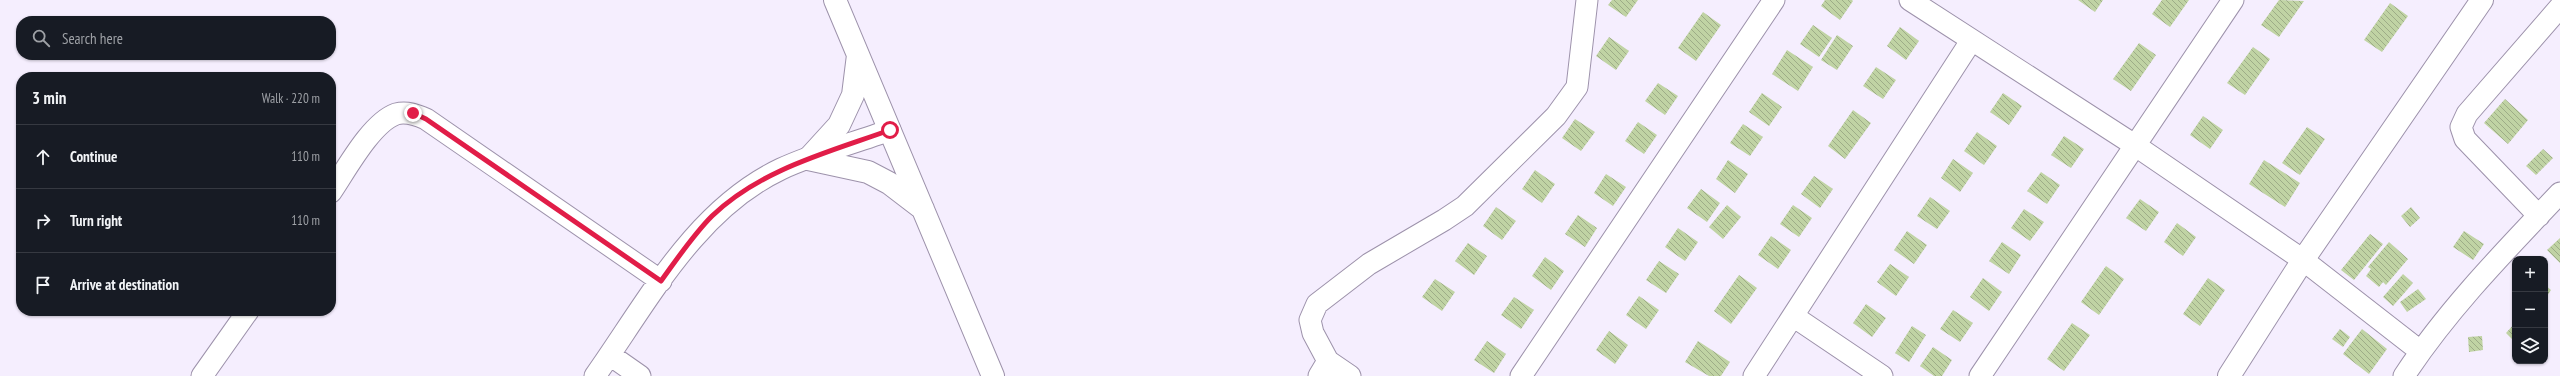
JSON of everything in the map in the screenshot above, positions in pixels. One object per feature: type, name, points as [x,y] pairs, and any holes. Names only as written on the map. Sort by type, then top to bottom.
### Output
[{"type":"street","points":[[835,0],[993,376]]},
{"type":"street","points":[[1350,376],[1323,369],[1310,320],[1317,304],[1369,264],[1444,220],[1464,206],[1556,116],[1577,87],[1587,0]]},
{"type":"street","points":[[1521,376],[1774,0]]},
{"type":"street","points":[[1910,0],[1971,41],[2136,146],[2303,260],[2420,351]]},
{"type":"street","points":[[1980,376],[2233,0]]},
{"type":"street","points":[[2229,376],[2303,260],[2482,0]]},
{"type":"street","points":[[2539,216],[2465,139],[2461,128],[2467,114],[2560,7]]},
{"type":"street","points":[[1754,376],[1971,41]]},
{"type":"street","points":[[808,159],[839,125],[853,95],[858,56]]},
{"type":"street","points":[[336,185],[379,124],[397,114],[413,113],[426,119],[661,281]]},
{"type":"street","points":[[595,376],[661,281],[712,216],[739,195],[782,169],[890,130]]},
{"type":"street","points":[[808,159],[868,172],[889,183],[923,209]]},
{"type":"street","points":[[2404,376],[2420,351],[2482,275],[2560,193]]},
{"type":"street","points":[[202,376],[244,316]]},
{"type":"street","points":[[1793,316],[1882,376]]},
{"type":"street","points":[[610,355],[640,376]]},
{"type":"building","points":[[1612,0],[1638,0],[1626,17],[1608,5]]},
{"type":"building","points":[[1825,0],[1853,1],[1840,20],[1821,6]]},
{"type":"building","points":[[2078,0],[2103,0],[2095,12]]},
{"type":"building","points":[[2162,0],[2189,0],[2170,27],[2152,14]]},
{"type":"building","points":[[2279,0],[2304,1],[2279,37],[2261,25]]},
{"type":"building","points":[[2390,3],[2408,16],[2382,52],[2364,40]]},
{"type":"building","points":[[1703,12],[1721,25],[1696,61],[1678,48]]},
{"type":"building","points":[[1813,25],[1832,38],[1819,57],[1800,44]]},
{"type":"building","points":[[1900,27],[1919,41],[1906,60],[1887,46]]},
{"type":"building","points":[[1837,35],[1853,46],[1837,70],[1821,60]]},
{"type":"building","points":[[1609,37],[1629,51],[1616,70],[1596,56]]},
{"type":"building","points":[[2139,43],[2156,55],[2131,91],[2113,79]]},
{"type":"building","points":[[2253,47],[2270,59],[2245,95],[2227,83]]},
{"type":"building","points":[[1787,50],[1813,67],[1798,91],[1772,74]]},
{"type":"building","points":[[1876,67],[1896,80],[1883,99],[1863,86]]},
{"type":"building","points":[[1658,83],[1678,96],[1665,115],[1645,101]]},
{"type":"building","points":[[1762,93],[1782,107],[1769,126],[1749,112]]},
{"type":"building","points":[[2003,93],[2022,106],[2009,125],[1990,112]]},
{"type":"building","points":[[2505,99],[2528,120],[2508,144],[2484,123]]},
{"type":"building","points":[[1853,110],[1871,123],[1845,159],[1828,146]]},
{"type":"building","points":[[2203,116],[2223,130],[2210,149],[2190,135]]},
{"type":"building","points":[[1575,119],[1595,132],[1581,151],[1562,138]]},
{"type":"building","points":[[1638,122],[1657,135],[1644,154],[1625,141]]},
{"type":"building","points":[[1743,124],[1763,137],[1750,156],[1730,143]]},
{"type":"building","points":[[2307,127],[2325,139],[2300,175],[2282,163]]},
{"type":"building","points":[[1977,132],[1997,146],[1984,165],[1964,151]]},
{"type":"building","points":[[2064,136],[2084,149],[2071,168],[2051,155]]},
{"type":"building","points":[[2543,149],[2553,158],[2536,175],[2526,166]]},
{"type":"building","points":[[1953,159],[1973,173],[1960,192],[1941,178]]},
{"type":"building","points":[[1728,160],[1748,174],[1735,193],[1716,179]]},
{"type":"building","points":[[2264,160],[2300,183],[2285,207],[2249,184]]},
{"type":"building","points":[[1535,170],[1555,184],[1542,203],[1522,189]]},
{"type":"building","points":[[2041,172],[2060,185],[2047,204],[2027,191]]},
{"type":"building","points":[[1606,174],[1626,187],[1613,206],[1594,193]]},
{"type":"building","points":[[1814,176],[1833,189],[1820,208],[1801,194]]},
{"type":"building","points":[[1701,189],[1720,203],[1707,222],[1687,208]]},
{"type":"building","points":[[1930,197],[1950,211],[1937,229],[1917,216]]},
{"type":"building","points":[[2140,199],[2159,212],[2146,231],[2126,218]]},
{"type":"building","points":[[1727,205],[1741,217],[1723,239],[1709,227]]},
{"type":"building","points":[[1793,205],[1812,218],[1799,237],[1780,224]]},
{"type":"building","points":[[1496,207],[1516,221],[1502,240],[1483,226]]},
{"type":"building","points":[[2411,207],[2420,218],[2410,227],[2401,216]]},
{"type":"building","points":[[2024,209],[2044,222],[2030,241],[2011,228]]},
{"type":"building","points":[[1578,215],[1597,228],[1585,247],[1565,234]]},
{"type":"building","points":[[2177,223],[2196,237],[2183,256],[2164,242]]},
{"type":"building","points":[[1678,228],[1698,242],[1685,261],[1665,247]]},
{"type":"building","points":[[1907,231],[1927,245],[1914,264],[1894,250]]},
{"type":"building","points":[[2464,231],[2484,244],[2473,260],[2453,247]]},
{"type":"building","points":[[2370,234],[2383,244],[2354,280],[2341,270]]},
{"type":"building","points":[[1771,236],[1791,250],[1778,269],[1758,255]]},
{"type":"building","points":[[2560,238],[2560,263],[2547,250]]},
{"type":"building","points":[[2002,242],[2021,255],[2009,274],[1989,261]]},
{"type":"building","points":[[2389,242],[2408,259],[2386,285],[2383,282],[2379,287],[2366,276],[2371,269],[2368,267]]},
{"type":"building","points":[[1468,243],[1487,256],[1474,275],[1455,261]]},
{"type":"building","points":[[1545,257],[1564,271],[1551,290],[1532,276]]},
{"type":"building","points":[[1659,261],[1679,274],[1666,293],[1646,280]]},
{"type":"building","points":[[1890,264],[1909,277],[1896,296],[1877,282]]},
{"type":"building","points":[[2106,266],[2124,279],[2099,315],[2081,302]]},
{"type":"building","points":[[2403,274],[2413,283],[2393,306],[2383,297]]},
{"type":"building","points":[[1739,275],[1757,288],[1731,324],[1714,311]]},
{"type":"building","points":[[1983,278],[2002,292],[1989,311],[1970,297]]},
{"type":"building","points":[[2208,278],[2225,290],[2200,326],[2183,314]]},
{"type":"building","points":[[1435,279],[1455,292],[1442,311],[1422,297]]},
{"type":"building","points":[[2548,288],[2551,290],[2548,294]]},
{"type":"building","points":[[2418,289],[2426,299],[2407,312],[2400,302]]},
{"type":"building","points":[[1639,296],[1659,310],[1646,329],[1626,315]]},
{"type":"building","points":[[1514,297],[1534,310],[1521,329],[1501,315]]},
{"type":"building","points":[[1866,304],[1886,318],[1872,337],[1853,323]]},
{"type":"building","points":[[1953,310],[1973,323],[1960,342],[1940,329]]},
{"type":"building","points":[[2072,323],[2090,335],[2064,371],[2047,359]]},
{"type":"building","points":[[1912,326],[1926,335],[1909,362],[1895,353]]},
{"type":"building","points":[[2512,326],[2512,339],[2506,333]]},
{"type":"building","points":[[2340,329],[2350,337],[2343,347],[2332,339]]},
{"type":"building","points":[[2362,329],[2387,349],[2369,374],[2343,354]]},
{"type":"building","points":[[1609,331],[1628,345],[1615,364],[1596,350]]},
{"type":"building","points":[[2482,336],[2483,350],[2469,352],[2468,337]]},
{"type":"building","points":[[1487,341],[1506,354],[1494,373],[1474,360]]},
{"type":"building","points":[[1698,341],[1730,362],[1721,376],[1709,376],[1685,362]]},
{"type":"building","points":[[1933,347],[1952,360],[1942,376],[1934,376],[1920,366]]},
{"type":"route","points":[[413,113],[426,119],[661,281],[688,244],[712,216],[739,195],[782,169],[890,130]]}]
